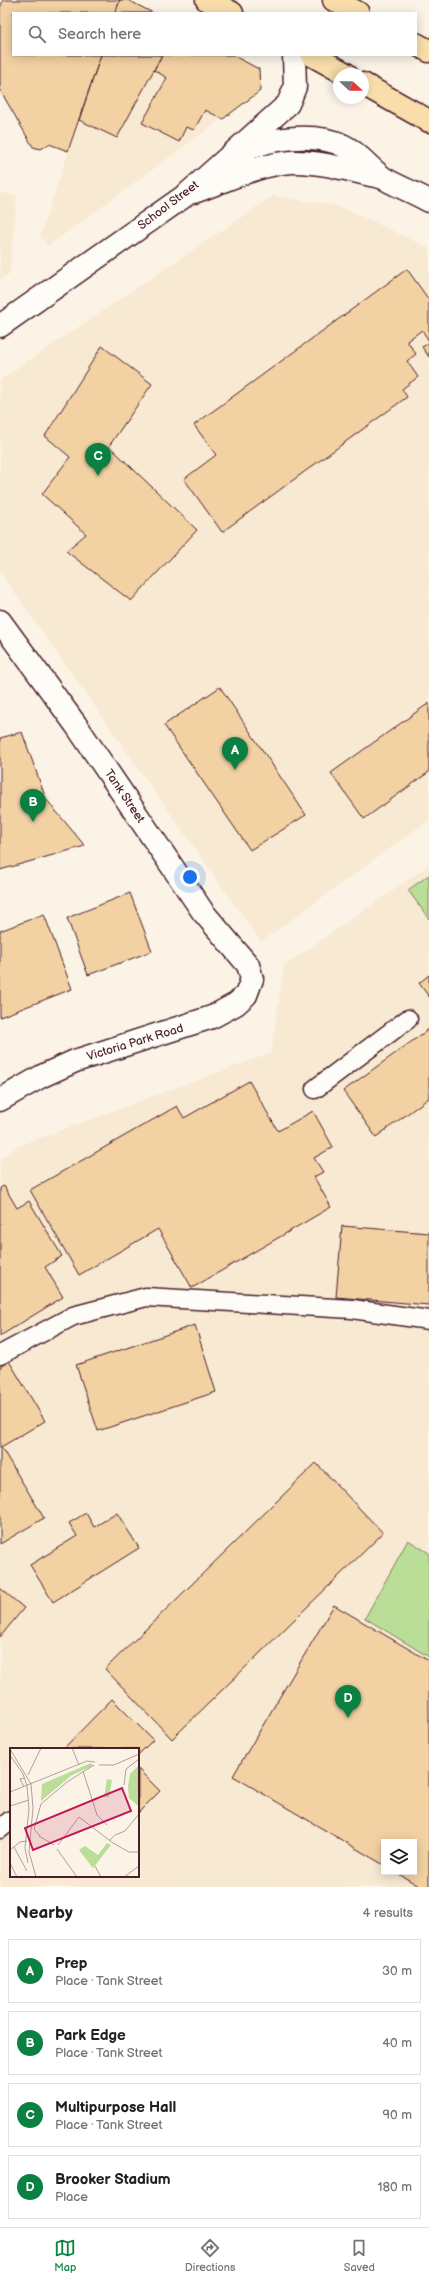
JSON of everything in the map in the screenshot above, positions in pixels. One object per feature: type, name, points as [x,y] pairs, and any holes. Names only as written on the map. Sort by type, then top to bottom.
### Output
[{"type":"main road","points":[[207,0],[230,12]]},
{"type":"main road","points":[[334,0],[356,12]]},
{"type":"main road","points":[[417,45],[429,51]]},
{"type":"main road","points":[[314,56],[335,68]]},
{"type":"main road","points":[[369,87],[429,121]]},
{"type":"street","name":"School Street","points":[[0,326],[186,195],[288,104],[295,87],[294,56]]},
{"type":"street","points":[[186,195],[266,167],[291,162],[329,166],[385,178],[429,201]]},
{"type":"street","name":"Tank Street","points":[[0,621],[76,725],[203,912],[240,954],[251,970]]},
{"type":"street","name":"Victoria Park Road","points":[[0,1100],[42,1076],[75,1061],[212,1017],[236,1004],[246,995],[251,985],[251,970]]},
{"type":"lane","points":[[315,1089],[408,1019]]},
{"type":"lane","points":[[0,1355],[73,1316],[146,1296],[352,1309],[429,1320]]},
{"type":"lane","points":[[0,1829],[10,1821]]},
{"type":"shaded area","points":[[101,56],[234,56],[259,69],[260,91],[48,246],[40,236]]},
{"type":"shaded area","points":[[0,192],[17,196],[10,273],[0,280]]},
{"type":"shaded area","points":[[273,196],[333,205],[355,213],[429,248],[429,820],[261,942],[0,572],[0,380]]},
{"type":"shaded area","points":[[429,865],[429,1887],[0,1887],[0,1160],[18,1146],[271,1053],[284,966]]},
{"type":"green space","points":[[429,875],[429,919],[408,890]]},
{"type":"green space","points":[[408,1540],[429,1553],[429,1657],[365,1618]]},
{"type":"building","points":[[3,0],[120,0],[115,12],[12,12],[12,56],[101,56],[68,151],[49,144],[41,149],[33,147],[0,90],[0,8]]},
{"type":"building","points":[[120,0],[128,0],[151,12],[115,12]]},
{"type":"building","points":[[101,56],[161,56],[117,138],[79,120]]},
{"type":"building","points":[[161,56],[234,56],[259,69],[260,91],[223,119],[205,110],[194,130],[186,127],[179,142],[142,123],[167,78],[154,70]]},
{"type":"building","points":[[407,269],[429,300],[429,341],[422,330],[407,341],[416,354],[407,361],[418,377],[402,389],[407,397],[222,532],[184,479],[216,455],[194,425]]},
{"type":"building","points":[[429,343],[429,357],[422,347]]},
{"type":"building","points":[[102,346],[152,384],[109,446],[197,530],[131,601],[66,551],[86,534],[42,494],[70,457],[45,436]]},
{"type":"building","points":[[220,687],[306,815],[250,850],[164,725]]},
{"type":"building","points":[[429,703],[429,772],[364,819],[331,773]]},
{"type":"building","points":[[22,732],[46,799],[85,846],[0,870],[0,738]]},
{"type":"building","points":[[130,893],[152,951],[88,975],[67,918]]},
{"type":"building","points":[[44,914],[72,989],[0,1017],[0,931]]},
{"type":"building","points":[[429,975],[429,997],[419,983]]},
{"type":"building","points":[[429,1029],[429,1098],[376,1137],[343,1091]]},
{"type":"building","points":[[249,1081],[278,1131],[313,1111],[333,1147],[314,1158],[323,1172],[314,1177],[331,1207],[192,1288],[158,1229],[79,1275],[30,1190],[177,1106],[184,1118]]},
{"type":"building","points":[[4,1186],[17,1208],[29,1201],[62,1256],[45,1267],[63,1297],[0,1336],[0,1188]]},
{"type":"building","points":[[342,1226],[429,1233],[429,1305],[336,1297]]},
{"type":"building","points":[[195,1325],[216,1392],[98,1431],[76,1365]]},
{"type":"building","points":[[9,1361],[45,1421],[1,1447],[44,1518],[0,1544],[0,1367]]},
{"type":"building","points":[[316,1463],[383,1533],[172,1739],[105,1669]]},
{"type":"building","points":[[86,1513],[94,1527],[117,1513],[139,1548],[53,1602],[30,1565],[77,1536],[69,1523]]},
{"type":"building","points":[[0,1588],[24,1608],[0,1637]]},
{"type":"building","points":[[334,1605],[429,1661],[429,1887],[421,1887],[400,1875],[417,1875],[417,1839],[381,1839],[381,1863],[233,1776]]},
{"type":"building","points":[[112,1699],[153,1740],[139,1754],[139,1748],[64,1748]]},
{"type":"building","points":[[139,1770],[160,1791],[139,1812]]},
{"type":"place","name":"Multipurpose Hall","points":[[98,476]]},
{"type":"place","name":"Prep","points":[[235,770]]},
{"type":"place","name":"Park Edge","points":[[33,822]]},
{"type":"place","name":"Brooker Stadium","points":[[348,1718]]}]
